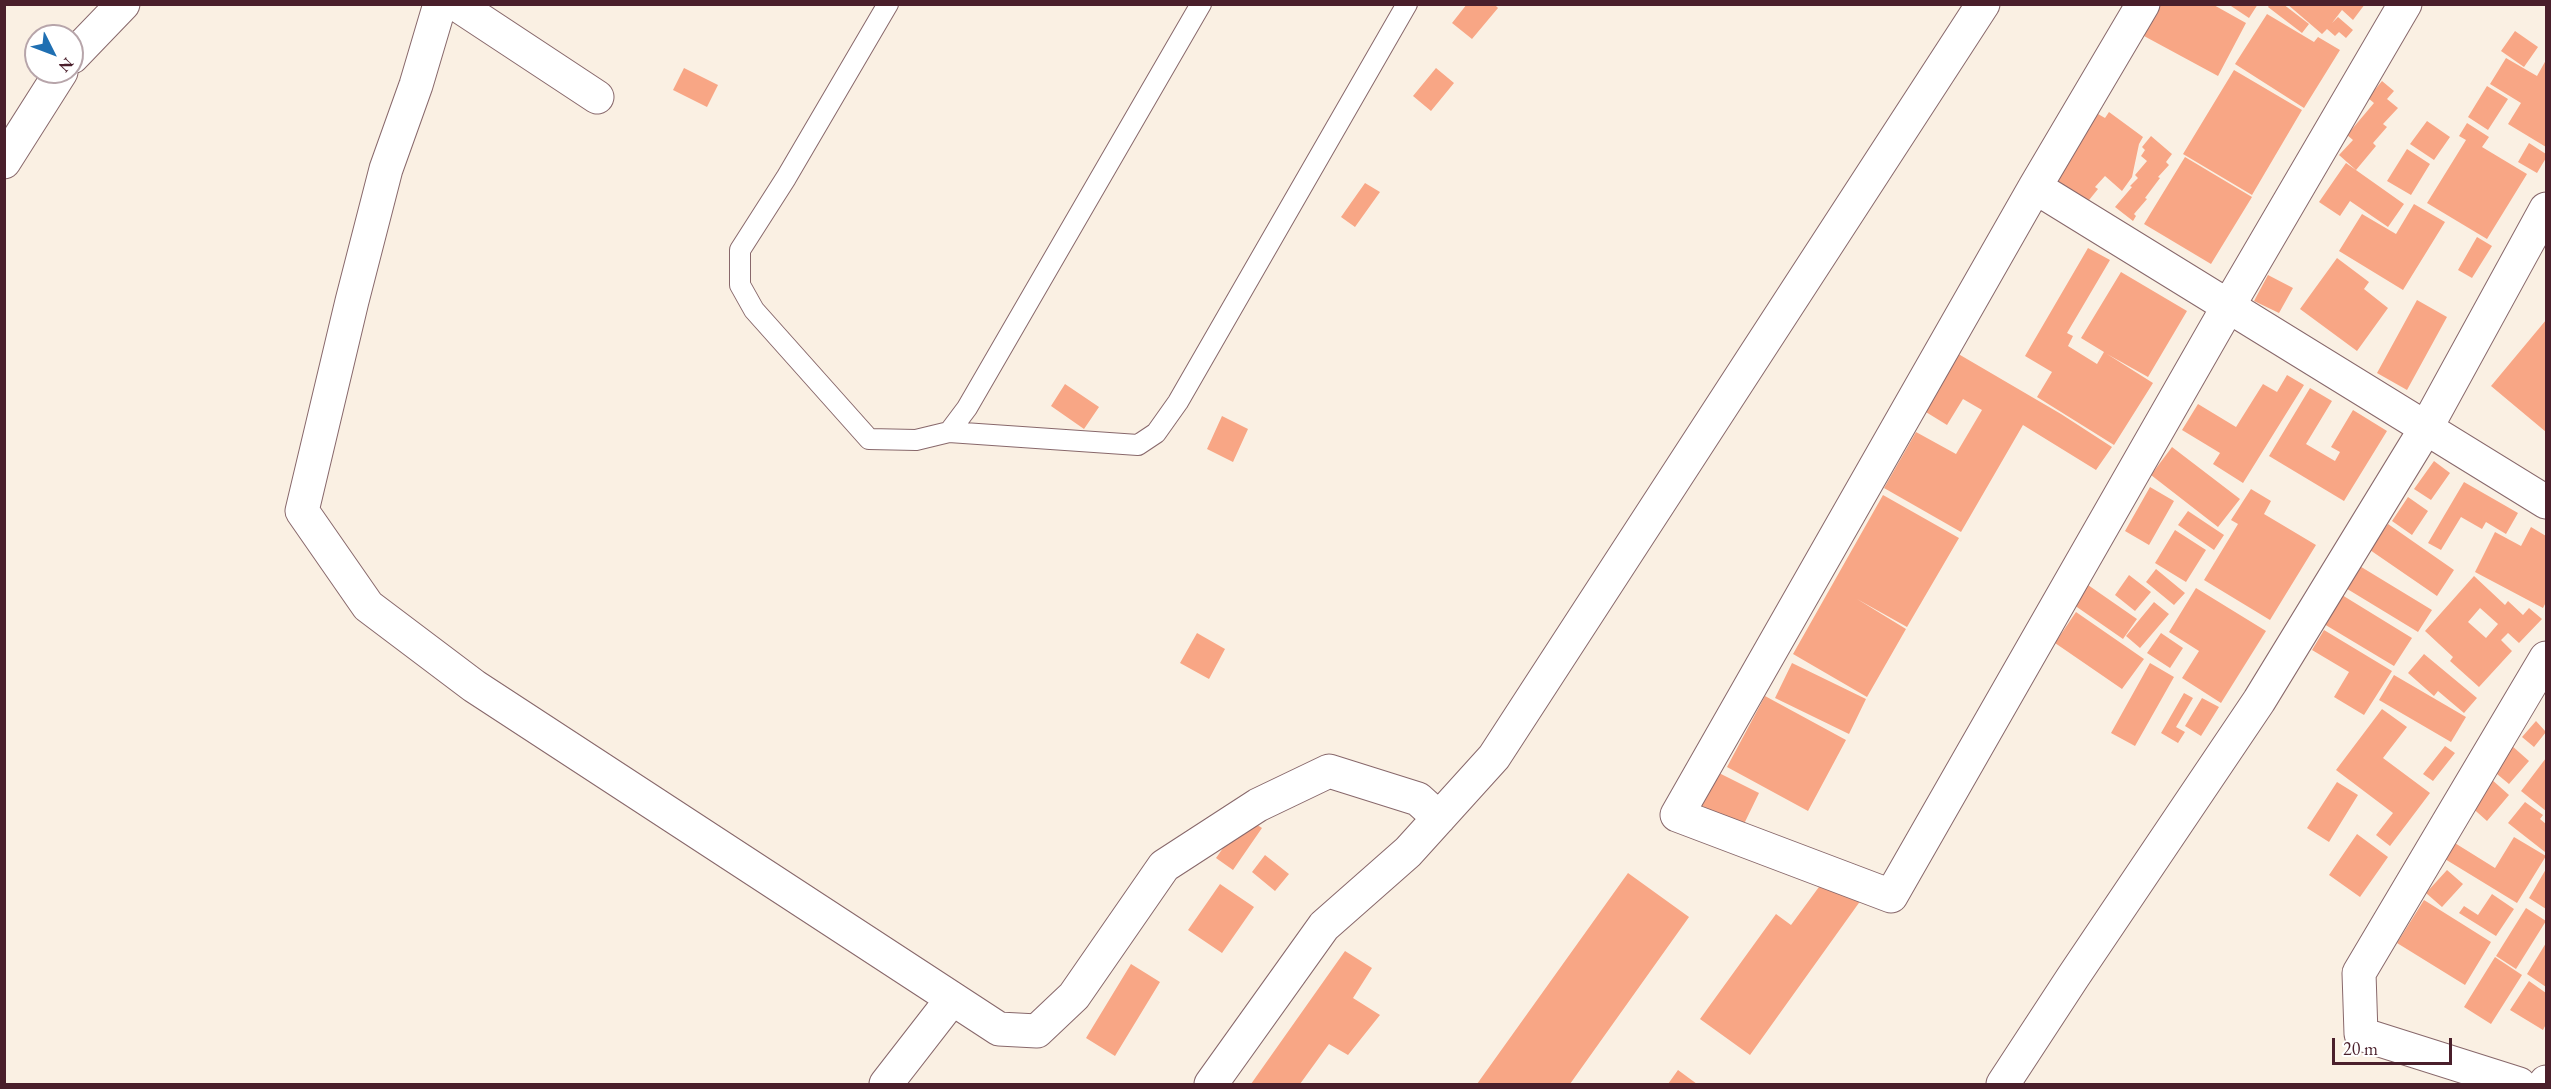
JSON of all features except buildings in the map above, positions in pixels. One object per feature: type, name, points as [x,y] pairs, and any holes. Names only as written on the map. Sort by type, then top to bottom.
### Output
[{"type":"street","points":[[84,45],[123,4]]},
{"type":"street","points":[[440,4],[384,180],[352,301],[303,511],[368,606],[474,686],[999,1029],[1037,1030],[1074,996],[1164,866],[1258,805],[1329,771],[1418,799],[1439,818]]},
{"type":"street","points":[[456,4],[597,97]]},
{"type":"street","points":[[1211,1084],[1324,926],[1408,852],[1494,757],[1983,4]]},
{"type":"street","points":[[2143,4],[1677,815],[1891,896],[2229,305],[2405,4]]},
{"type":"street","points":[[4,162],[53,84]]},
{"type":"street","points":[[2036,187],[2547,502]]},
{"type":"street","points":[[2003,1084],[2259,701],[2426,428],[2547,209]]},
{"type":"street","points":[[2519,1084],[2361,1034],[2359,973],[2547,658]]},
{"type":"street","points":[[886,1084],[952,999]]},
{"type":"lane","points":[[888,4],[786,178],[740,250],[740,285],[754,310],[870,439],[916,440],[949,432],[1138,445],[1156,433],[1178,402],[1407,4]]},
{"type":"lane","points":[[949,432],[967,408],[1201,4]]}]
